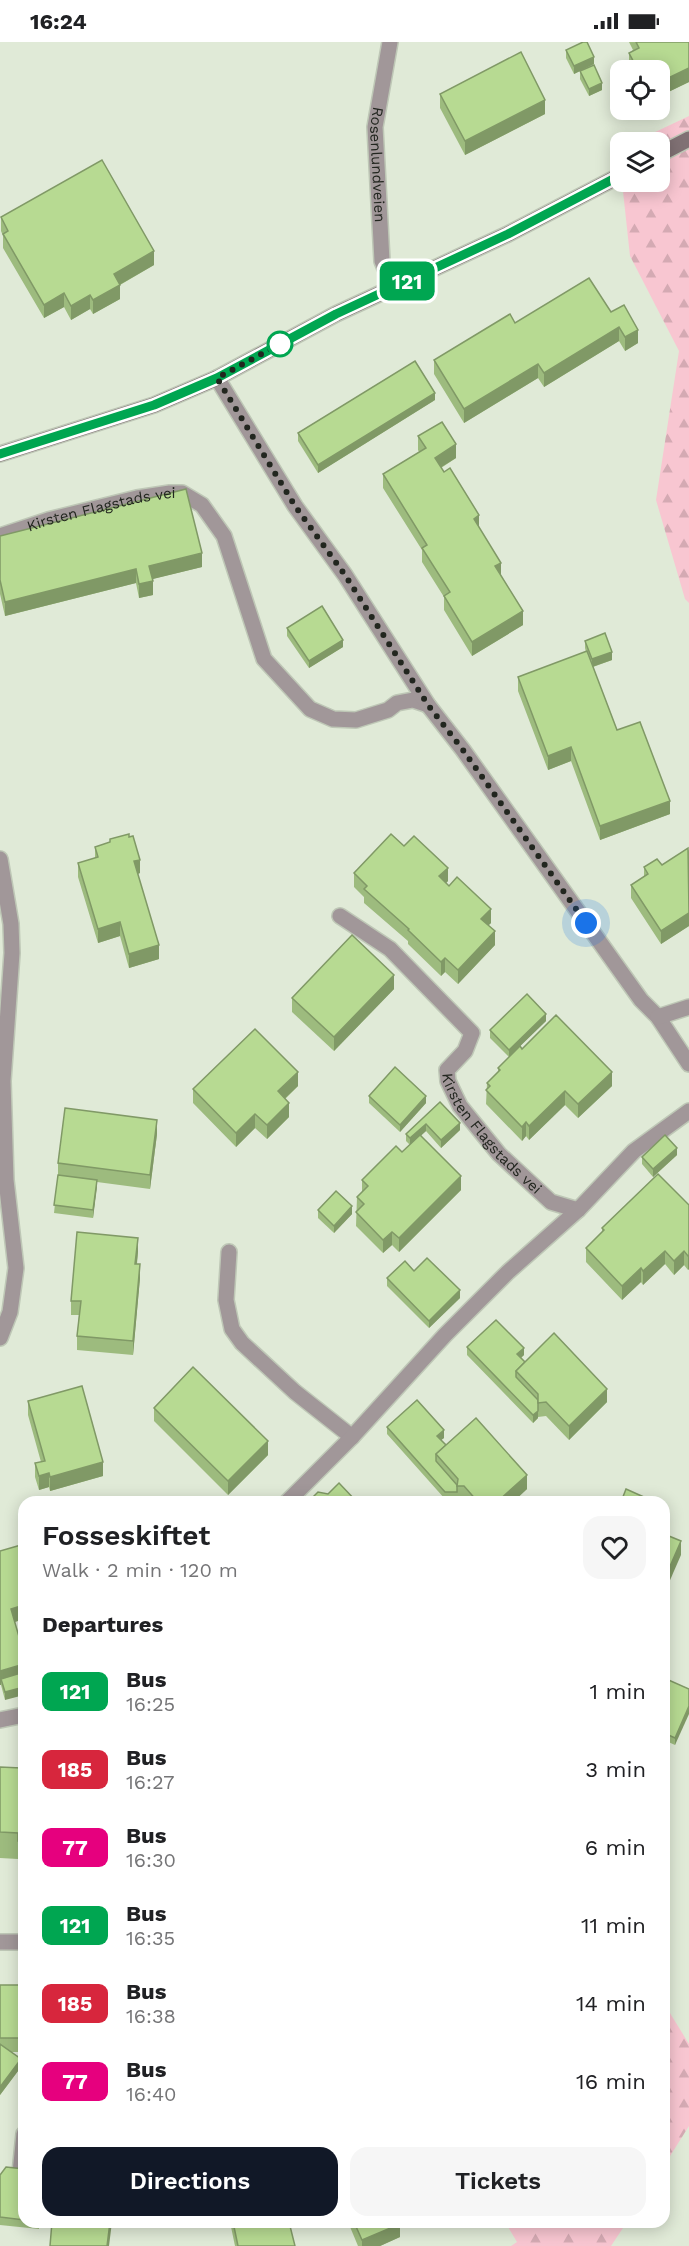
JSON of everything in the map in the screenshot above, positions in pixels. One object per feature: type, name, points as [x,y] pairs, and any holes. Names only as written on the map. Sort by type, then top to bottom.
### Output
[{"type":"main road","points":[[670,149],[689,139]]},
{"type":"main road","points":[[0,454],[154,405],[217,378],[336,314],[508,234],[610,181]]},
{"type":"street","name":"Rosenlundveien","points":[[390,42],[375,128],[382,261],[393,288]]},
{"type":"street","points":[[217,378],[295,506],[345,575],[428,705],[463,750],[641,1000],[658,1017],[689,1064]]},
{"type":"street","name":"Kirsten Flagstads vei","points":[[0,536],[48,520],[137,498],[182,493],[202,505],[224,536],[264,658],[310,709],[333,719],[356,720],[388,710],[397,703],[413,700],[428,705]]},
{"type":"street","points":[[0,859],[12,953],[3,1081],[6,1180],[16,1268],[10,1312],[0,1338]]},
{"type":"street","name":"Kirsten Flagstads vei","points":[[340,916],[390,949],[472,1033],[465,1051],[447,1070],[448,1082],[460,1106],[499,1154],[551,1202],[578,1210]]},
{"type":"street","points":[[658,1017],[689,1007]]},
{"type":"street","points":[[293,1496],[352,1437],[444,1335],[508,1272],[578,1210],[634,1151],[689,1111]]},
{"type":"street","points":[[229,1252],[226,1300],[232,1329],[242,1343],[295,1392],[352,1437]]},
{"type":"street","points":[[0,1720],[18,1716]]},
{"type":"street","points":[[0,1942],[18,1942]]},
{"type":"green space","points":[[689,116],[689,603],[685,599],[656,500],[679,351],[630,256],[623,192],[670,192],[670,132],[655,132]]},
{"type":"green space","points":[[670,2013],[689,2044],[689,2126],[670,2156]]},
{"type":"green space","points":[[509,2228],[623,2228],[611,2246],[511,2246],[517,2242]]},
{"type":"building","points":[[587,42],[594,57],[574,66],[566,50]]},
{"type":"building","points":[[636,42],[689,42],[689,68],[670,77],[670,60],[633,60],[629,53],[639,48]]},
{"type":"building","points":[[521,52],[545,100],[465,141],[440,94]]},
{"type":"building","points":[[594,65],[602,83],[589,89],[580,71]]},
{"type":"building","points":[[102,160],[154,251],[114,274],[120,285],[93,300],[90,295],[71,306],[64,293],[44,305],[3,234],[8,231],[1,217]]},
{"type":"building","points":[[589,278],[611,312],[624,305],[638,330],[625,337],[619,327],[544,373],[538,364],[464,409],[434,360],[510,314],[515,323]]},
{"type":"building","points":[[415,361],[435,393],[318,465],[298,433]]},
{"type":"building","points":[[442,422],[456,444],[435,458],[444,472],[450,468],[479,515],[474,519],[501,563],[495,566],[523,611],[472,642],[444,596],[450,592],[422,548],[427,545],[383,474],[426,448],[418,436]]},
{"type":"building","points":[[186,489],[202,553],[149,566],[153,581],[139,584],[136,569],[5,602],[0,580],[0,536]]},
{"type":"building","points":[[322,606],[343,640],[309,661],[287,628]]},
{"type":"building","points":[[605,633],[612,652],[592,659],[585,641]]},
{"type":"building","points":[[587,651],[617,730],[640,722],[670,801],[600,826],[571,747],[548,756],[518,677]]},
{"type":"building","points":[[129,834],[129,837],[133,836],[140,860],[134,861],[159,945],[129,954],[120,922],[98,929],[78,863],[98,857],[95,847],[110,842],[110,839]]},
{"type":"building","points":[[391,834],[404,846],[414,836],[448,868],[439,876],[449,886],[457,877],[491,909],[481,919],[495,931],[458,970],[445,958],[441,962],[409,929],[364,889],[367,886],[354,873]]},
{"type":"building","points":[[688,848],[689,913],[661,931],[631,885],[648,874],[644,867],[657,859],[662,865]]},
{"type":"building","points":[[352,935],[394,975],[334,1037],[292,998]]},
{"type":"building","points":[[527,994],[546,1014],[509,1050],[490,1030]]},
{"type":"building","points":[[556,1015],[612,1072],[578,1104],[565,1091],[529,1126],[526,1122],[522,1127],[486,1090],[490,1086],[487,1083],[520,1046],[522,1049]]},
{"type":"building","points":[[255,1029],[298,1072],[278,1091],[289,1103],[267,1125],[255,1114],[236,1133],[193,1089]]},
{"type":"building","points":[[395,1067],[426,1096],[400,1125],[369,1096]]},
{"type":"building","points":[[440,1102],[460,1123],[441,1140],[426,1124],[410,1138],[406,1134]]},
{"type":"building","points":[[65,1108],[157,1120],[150,1175],[58,1163]]},
{"type":"building","points":[[420,1135],[461,1176],[399,1238],[392,1232],[383,1240],[356,1212],[364,1204],[357,1197],[368,1186],[362,1180],[396,1146],[402,1152]]},
{"type":"building","points":[[665,1135],[677,1148],[653,1169],[642,1157]]},
{"type":"building","points":[[658,1174],[689,1205],[689,1255],[684,1251],[674,1261],[665,1251],[643,1271],[641,1268],[622,1286],[586,1248],[604,1230],[602,1228]]},
{"type":"building","points":[[58,1175],[97,1180],[93,1210],[54,1205]]},
{"type":"building","points":[[336,1191],[352,1206],[334,1226],[318,1210]]},
{"type":"building","points":[[77,1232],[138,1238],[135,1264],[140,1264],[133,1341],[77,1336],[81,1301],[71,1301]]},
{"type":"building","points":[[427,1258],[460,1290],[429,1321],[387,1278],[405,1261],[414,1271]]},
{"type":"building","points":[[496,1320],[524,1348],[517,1354],[525,1362],[516,1371],[516,1377],[538,1400],[538,1411],[533,1415],[467,1347]]},
{"type":"building","points":[[554,1333],[607,1389],[569,1426],[546,1402],[538,1403],[538,1394],[516,1371]]},
{"type":"building","points":[[193,1367],[268,1441],[228,1481],[154,1408]]},
{"type":"building","points":[[82,1386],[103,1462],[50,1477],[49,1473],[39,1476],[35,1463],[45,1461],[28,1401]]},
{"type":"building","points":[[417,1400],[444,1430],[437,1436],[446,1445],[436,1454],[436,1461],[457,1485],[457,1492],[445,1492],[387,1427]]},
{"type":"building","points":[[476,1418],[527,1475],[504,1496],[473,1496],[464,1486],[457,1486],[458,1479],[436,1454]]},
{"type":"building","points":[[339,1483],[351,1496],[314,1496],[318,1492],[328,1494]]},
{"type":"building","points":[[626,1489],[642,1496],[623,1496]]},
{"type":"building","points":[[670,1536],[681,1541],[670,1566]]},
{"type":"building","points":[[18,1546],[18,1607],[11,1609],[18,1633],[18,1666],[0,1671],[0,1551]]},
{"type":"building","points":[[18,1674],[18,1689],[5,1692],[1,1679]]},
{"type":"building","points":[[670,1681],[689,1689],[689,1706],[675,1738],[670,1736]]},
{"type":"building","points":[[0,1767],[18,1768],[18,1833],[0,1832]]},
{"type":"building","points":[[0,1985],[18,1985],[18,2038],[0,2038]]},
{"type":"building","points":[[0,2044],[18,2057],[18,2063],[0,2087]]},
{"type":"building","points":[[6,2167],[18,2168],[18,2219],[0,2217],[0,2175]]},
{"type":"building","points":[[52,2228],[109,2228],[107,2246],[50,2246]]},
{"type":"building","points":[[234,2228],[290,2228],[295,2246],[238,2246]]},
{"type":"building","points":[[357,2228],[390,2228],[362,2240]]},
{"type":"bus line","name":"121","points":[[0,454],[154,405],[217,378],[336,314],[508,234],[610,181]]},
{"type":"route","points":[[280,344],[217,378],[295,506],[345,575],[428,705],[463,750],[586,923]]}]
